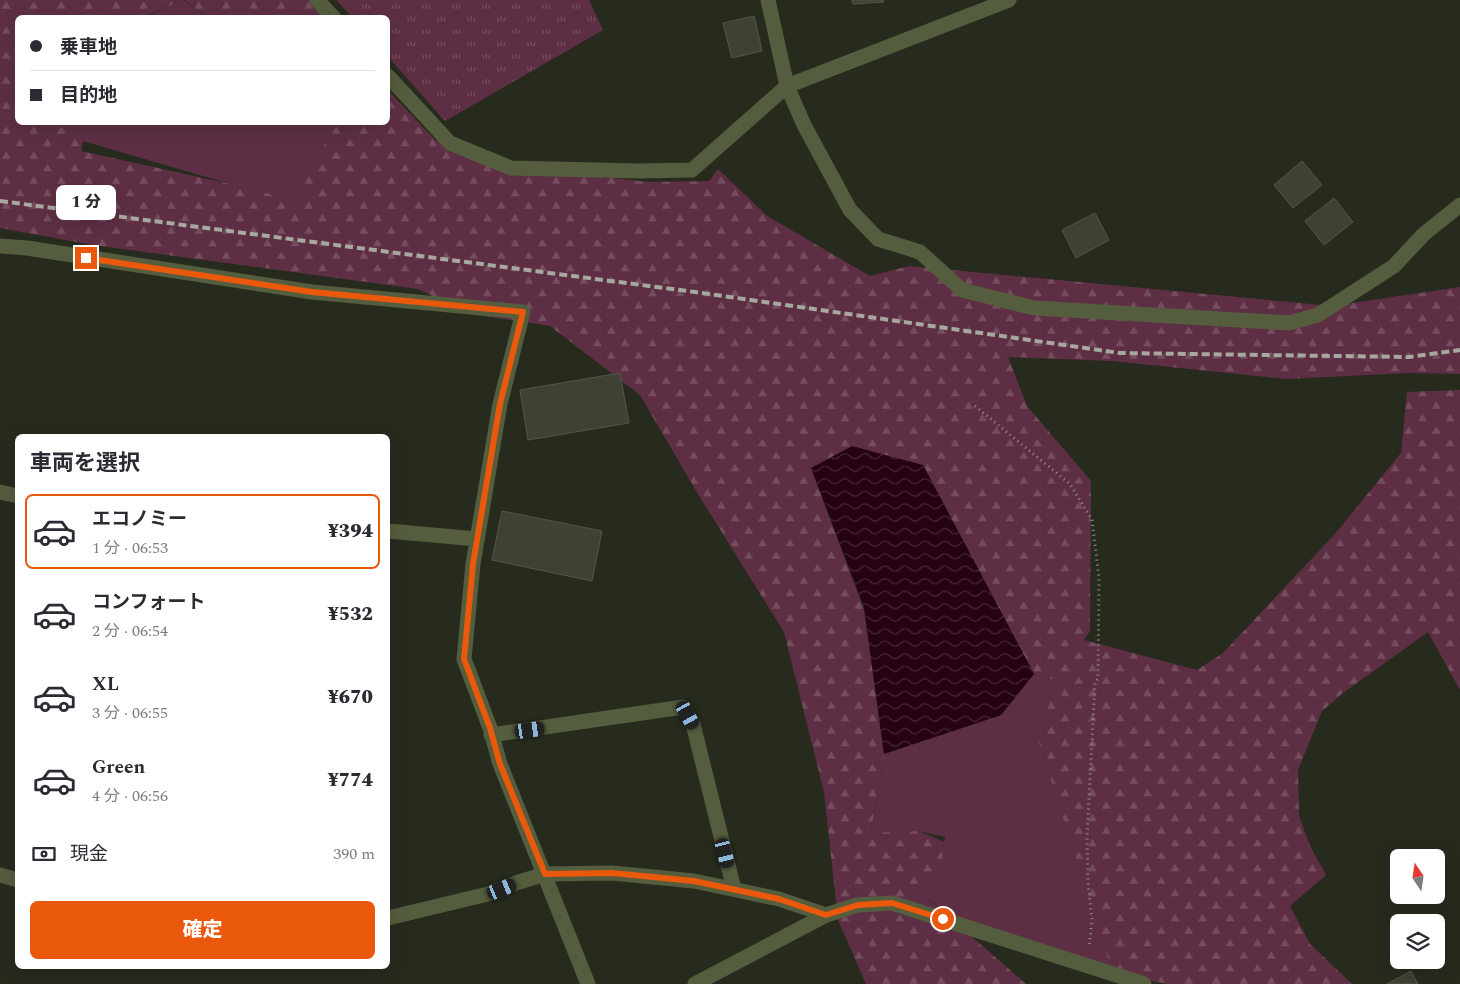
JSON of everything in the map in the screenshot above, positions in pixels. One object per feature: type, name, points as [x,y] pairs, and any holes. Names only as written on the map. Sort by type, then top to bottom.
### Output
[{"type":"street","points":[[317,0],[331,15]]},
{"type":"street","points":[[768,0],[787,86],[804,125],[850,210],[878,239],[920,252],[962,290],[1034,308],[1289,323],[1318,315],[1394,266],[1424,234],[1460,205]]},
{"type":"street","points":[[390,78],[450,143],[511,168],[638,171],[692,170],[787,86],[1009,0]]},
{"type":"street","points":[[0,246],[27,248],[312,292],[523,312],[500,404],[477,539],[464,659],[500,764],[588,984]]},
{"type":"street","points":[[0,492],[15,495]]},
{"type":"street","points":[[390,532],[477,539]]},
{"type":"street","points":[[491,735],[683,706],[693,724],[734,889]]},
{"type":"street","points":[[390,918],[488,894],[545,874],[612,873],[694,881],[779,899],[826,915]]},
{"type":"street","points":[[0,875],[15,879]]},
{"type":"street","points":[[695,984],[826,915],[858,905],[892,903],[1144,984]]},
{"type":"path","points":[[975,406],[1070,484],[1092,520],[1098,578],[1098,678],[1095,683],[1087,836],[1088,881],[1092,921],[1086,965]]},
{"type":"green space","points":[[0,0],[184,0],[148,15],[15,15],[15,125],[87,125],[81,151],[253,189],[295,202],[326,142],[332,135],[320,125],[390,125],[390,92],[435,140],[511,168],[650,182],[709,181],[718,169],[767,216],[870,276],[909,266],[1332,306],[1460,287],[1460,374],[1409,373],[1286,379],[1112,361],[1008,357],[1027,406],[1091,481],[1090,631],[1084,640],[1197,670],[1223,653],[1335,534],[1401,453],[1407,392],[1460,390],[1460,690],[1428,632],[1343,693],[1322,711],[1298,770],[1299,816],[1310,846],[1326,875],[1290,906],[1310,944],[1352,984],[1169,984],[1113,974],[1037,736],[1058,681],[1034,674],[923,465],[811,468],[864,610],[884,754],[871,833],[918,831],[945,842],[940,870],[917,889],[1026,984],[866,984],[838,920],[824,792],[784,632],[698,494],[640,395],[550,326],[471,314],[418,289],[93,245],[0,228]]},
{"type":"green space","points":[[184,0],[202,15],[150,15]]},
{"type":"green space","points":[[185,0],[316,0],[327,15],[202,15]]},
{"type":"green space","points":[[336,0],[589,0],[603,30],[445,121],[390,59],[390,15],[350,15]]},
{"type":"green space","points":[[86,125],[322,125],[332,135],[295,203],[83,141]]},
{"type":"green space","points":[[1034,674],[1058,681],[1038,736],[1113,974],[972,935],[917,889],[940,870],[945,837],[918,831],[871,834],[884,754],[1001,715]]},
{"type":"water","points":[[852,446],[923,465],[1034,674],[1001,715],[884,754],[864,607],[811,468]]},
{"type":"building","points":[[852,0],[883,0],[884,2],[853,4]]},
{"type":"building","points":[[754,16],[762,51],[732,58],[723,23]]},
{"type":"building","points":[[1302,161],[1322,185],[1293,208],[1274,185]]},
{"type":"building","points":[[1334,198],[1353,222],[1324,245],[1305,221]]},
{"type":"building","points":[[1095,213],[1109,240],[1076,258],[1062,230]]},
{"type":"building","points":[[620,373],[629,423],[528,440],[520,390]]},
{"type":"building","points":[[502,511],[602,531],[592,581],[492,560]]},
{"type":"building","points":[[1411,971],[1418,984],[1387,984]]},
{"type":"railway","points":[[0,201],[695,292],[1120,353],[1409,357],[1460,350]]},
{"type":"route","points":[[86,258],[312,292],[523,312],[500,404],[473,564],[464,659],[490,728],[500,764],[545,874],[612,873],[694,881],[779,899],[826,915],[858,905],[892,903],[943,919]]}]
